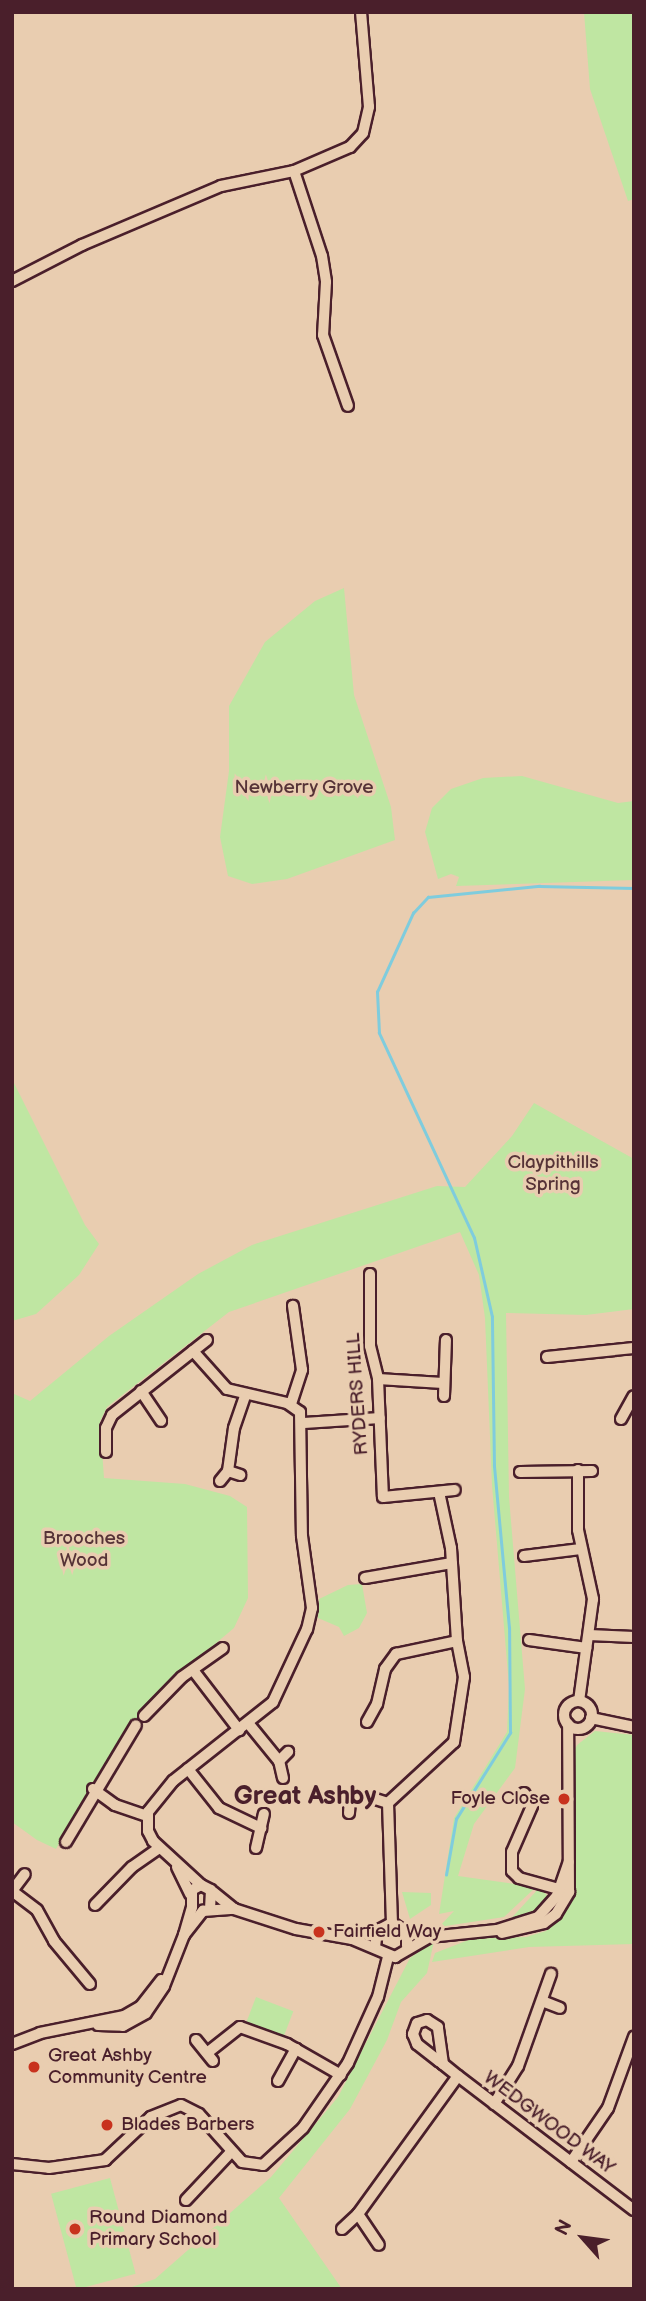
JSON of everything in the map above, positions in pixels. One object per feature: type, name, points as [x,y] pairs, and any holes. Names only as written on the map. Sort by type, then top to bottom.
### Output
[{"type":"street","points":[[12,281],[71,250],[221,186],[294,171],[350,147],[363,133],[370,82],[361,12]]},
{"type":"street","points":[[294,171],[322,256],[323,335],[348,406]]},
{"type":"street","name":"RYDERS HILL","points":[[370,1274],[370,1346],[378,1379],[383,1497],[455,1490]]},
{"type":"street","points":[[291,1404],[302,1370],[293,1306]]},
{"type":"street","points":[[106,1452],[106,1428],[112,1415],[207,1340]]},
{"type":"street","points":[[444,1396],[446,1340]]},
{"type":"street","points":[[547,1357],[634,1348]]},
{"type":"street","points":[[193,1351],[220,1384],[245,1396],[291,1404],[304,1423],[302,1527],[311,1619],[276,1697],[244,1726],[188,1769],[162,1793],[147,1816],[148,1831],[159,1848],[177,1867],[234,1909]]},
{"type":"street","points":[[378,1379],[443,1383]]},
{"type":"street","points":[[141,1391],[161,1420]]},
{"type":"street","points":[[220,1481],[228,1471],[234,1428],[245,1396]]},
{"type":"street","points":[[621,1419],[634,1396]]},
{"type":"street","points":[[304,1423],[380,1419]]},
{"type":"street","points":[[388,1957],[401,1954],[407,1946],[429,1937],[497,1930],[538,1917],[564,1891],[569,1862],[569,1745],[572,1726],[565,1710],[579,1701],[593,1599],[581,1549],[578,1470]]},
{"type":"street","points":[[228,1471],[240,1475]]},
{"type":"street","points":[[520,1472],[592,1471]]},
{"type":"street","points":[[392,1923],[388,1803],[454,1742],[464,1677],[457,1641],[452,1563],[439,1492]]},
{"type":"street","points":[[524,1556],[581,1549]]},
{"type":"street","points":[[365,1578],[452,1563]]},
{"type":"street","points":[[589,1635],[634,1637]]},
{"type":"street","points":[[529,1640],[586,1648]]},
{"type":"street","points":[[367,1722],[379,1698],[385,1669],[396,1654],[457,1641]]},
{"type":"street","points":[[65,1842],[93,1789],[140,1720],[192,1671],[223,1648]]},
{"type":"street","points":[[192,1671],[279,1761],[283,1778]]},
{"type":"street","points":[[579,1701],[589,1707],[591,1718]]},
{"type":"street","points":[[572,1726],[591,1718],[634,1727]]},
{"type":"street","points":[[279,1761],[288,1752]]},
{"type":"street","points":[[188,1769],[219,1808],[261,1828]]},
{"type":"street","points":[[93,1789],[116,1805],[147,1816]]},
{"type":"street","points":[[524,1793],[536,1805],[512,1852],[512,1871],[519,1878],[564,1891]]},
{"type":"street","points":[[349,1813],[350,1798],[366,1796],[388,1803]]},
{"type":"street","points":[[256,1848],[264,1814]]},
{"type":"street","points":[[95,1905],[132,1867],[159,1848]]},
{"type":"street","points":[[177,1867],[190,1894],[202,1908],[234,1909],[296,1929],[352,1939],[375,1947],[388,1957]]},
{"type":"street","points":[[25,1874],[12,1891],[37,1910],[54,1941],[90,1984]]},
{"type":"street","points":[[190,1894],[201,1885]]},
{"type":"street","points":[[12,2044],[60,2028],[98,2025],[132,2012],[166,1976],[184,1935],[213,1892]]},
{"type":"street","points":[[392,1923],[429,1937]]},
{"type":"street","points":[[352,1939],[392,1923]]},
{"type":"street","points":[[403,1928],[407,1946]]},
{"type":"street","points":[[375,1947],[376,1931]]},
{"type":"street","points":[[12,2164],[49,2168],[105,2160],[138,2127],[178,2105],[199,2114],[231,2152],[249,2165],[268,2162],[303,2128],[341,2075],[371,2014],[388,1957]]},
{"type":"street","points":[[494,2104],[518,2066],[551,1974]]},
{"type":"street","points":[[542,2001],[560,2008]]},
{"type":"street","points":[[196,2040],[210,2057],[240,2027],[296,2049],[341,2075]]},
{"type":"street","points":[[571,2162],[600,2122],[629,2068],[634,2037]]},
{"type":"street","points":[[278,2081],[296,2049]]},
{"type":"street","name":"WEDGWOOD WAY","points":[[443,2064],[634,2210]]},
{"type":"street","points":[[342,2229],[358,2214],[458,2076]]},
{"type":"street","points":[[186,2200],[231,2152]]},
{"type":"street","points":[[358,2214],[379,2245]]},
{"type":"green space","points":[[584,12],[634,12],[634,199],[628,201],[590,89]]},
{"type":"green space","name":"Newberry Grove","points":[[344,588],[354,695],[391,807],[395,840],[287,879],[252,884],[228,876],[220,837],[229,771],[229,706],[265,642],[315,601]]},
{"type":"green space","points":[[522,776],[618,803],[634,801],[634,880],[456,886],[459,877],[451,874],[438,879],[425,832],[432,808],[451,789],[483,778]]},
{"type":"green space","points":[[12,1079],[85,1225],[99,1244],[79,1275],[36,1314],[12,1321]]},
{"type":"green space","name":"Brooches Wood","points":[[534,1103],[634,1159],[634,1309],[586,1315],[506,1313],[509,1497],[525,1689],[515,1768],[474,1824],[458,1876],[536,1887],[504,1917],[439,1927],[454,1911],[439,1914],[454,1818],[507,1732],[509,1686],[492,1485],[485,1318],[479,1275],[460,1232],[229,1312],[107,1407],[100,1421],[104,1478],[185,1484],[230,1496],[247,1507],[248,1598],[234,1628],[172,1680],[135,1720],[91,1785],[56,1849],[37,1840],[12,1822],[12,1393],[30,1401],[109,1336],[198,1274],[252,1245],[437,1186],[465,1187],[512,1136]]},
{"type":"green space","points":[[362,1584],[367,1613],[359,1628],[344,1636],[339,1627],[318,1618],[319,1599],[348,1585]]},
{"type":"green space","points":[[595,1731],[634,1735],[634,1944],[529,1947],[432,1962],[435,1953],[471,1939],[526,1937],[546,1931],[563,1915],[575,1887],[569,1764],[577,1745]]},
{"type":"green space","points":[[540,1887],[549,1898],[545,1910],[506,1924]]},
{"type":"green space","points":[[402,1892],[431,1893],[431,1905],[410,1919]]},
{"type":"green space","points":[[434,1941],[427,1973],[401,2002],[387,2040],[350,2109],[279,2198],[342,2289],[126,2289],[155,2279],[271,2177],[338,2097],[410,1958]]},
{"type":"green space","points":[[256,1997],[293,2011],[283,2037],[246,2023]]},
{"type":"green space","points":[[110,2178],[136,2274],[77,2289],[51,2194]]},
{"type":"waterway","points":[[446,1875],[456,1819],[510,1733],[509,1628],[494,1466],[492,1317],[474,1238],[379,1033],[377,992],[413,913],[428,897],[539,886],[634,888]]},
{"type":"place","name":"Foyle Close","points":[[564,1799]]},
{"type":"place","name":"Fairfield Way","points":[[319,1932]]},
{"type":"place","name":"Great Ashby Community Centre","points":[[34,2067]]},
{"type":"place","name":"Blades Barbers","points":[[107,2125]]},
{"type":"place","name":"Round Diamond Primary School","points":[[75,2229]]},
{"type":"district","name":"Great Ashby","points":[[305,1797]]},
{"type":"park label","name":"Claypithills Spring","points":[[553,1174]]}]
